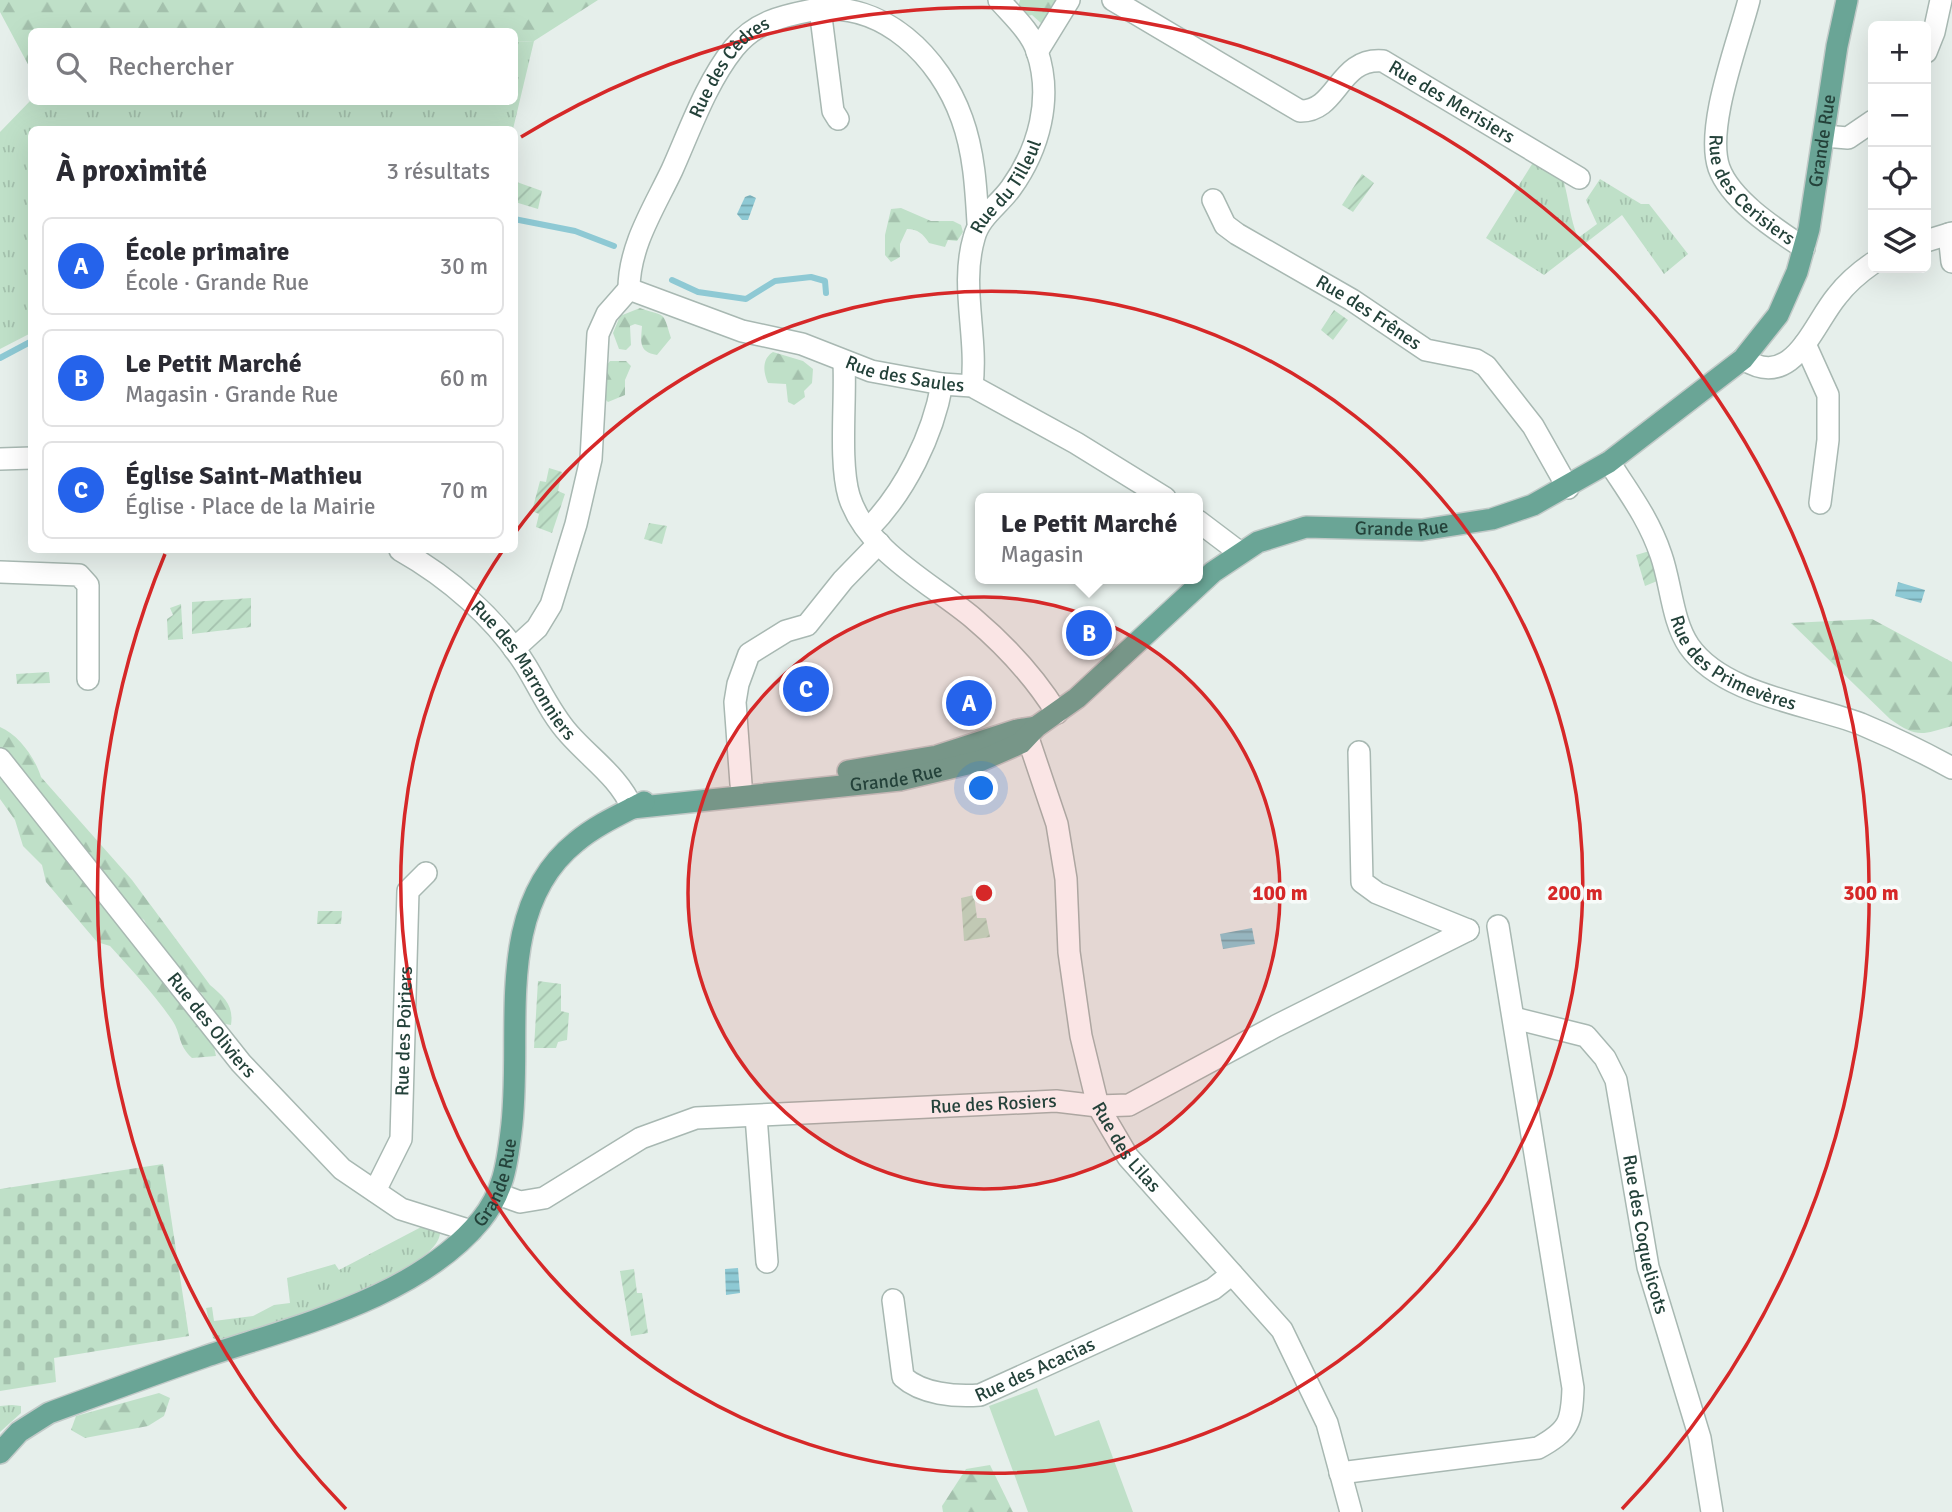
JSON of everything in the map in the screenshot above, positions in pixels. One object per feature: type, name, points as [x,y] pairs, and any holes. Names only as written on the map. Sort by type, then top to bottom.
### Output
[{"type":"main road","name":"Grande Rue","points":[[1203,582],[1239,552],[1274,534],[1306,527],[1422,530],[1492,519],[1568,488],[1609,462],[1742,359],[1778,315],[1804,248],[1847,0]]},
{"type":"main road","name":"Grande Rue","points":[[0,1453],[19,1432],[49,1413],[320,1319],[390,1288],[433,1264],[471,1231],[498,1194],[506,1170],[514,1112],[518,972],[522,936],[531,902],[558,859],[574,843],[632,808],[909,778],[980,761],[1009,749],[1029,730],[1057,713],[1110,670],[1200,584]]},
{"type":"main road","points":[[632,808],[655,796],[901,764],[1029,730]]},
{"type":"street","name":"Rue du Tilleul","points":[[972,386],[973,328],[967,293],[970,260],[978,223],[1010,190],[1036,143],[1044,105],[1037,52],[999,0]]},
{"type":"street","points":[[1037,52],[1069,0]]},
{"type":"street","name":"Rue des Merisiers","points":[[1113,0],[1300,111],[1312,111],[1322,105],[1340,82],[1363,62],[1383,61],[1579,178]]},
{"type":"street","name":"Rue des Cerisiers","points":[[1749,0],[1716,122],[1714,145],[1720,170],[1749,208],[1780,235],[1804,248]]},
{"type":"street","points":[[1931,40],[1941,0]]},
{"type":"street","points":[[820,9],[833,111],[838,119]]},
{"type":"street","name":"Rue des Cèdres","points":[[629,289],[629,268],[641,234],[716,74],[735,47],[752,31],[778,16],[820,9],[862,11],[882,20],[909,40],[941,75],[963,121],[972,153],[978,223]]},
{"type":"street","points":[[1824,136],[1848,138],[1868,124]]},
{"type":"street","name":"Rue des Frênes","points":[[1213,200],[1225,225],[1237,234],[1352,300],[1396,332],[1426,350],[1476,360],[1486,366],[1532,426],[1568,488]]},
{"type":"street","points":[[1931,240],[1950,234],[1952,262]]},
{"type":"street","points":[[1742,359],[1754,366],[1774,368],[1805,344],[1836,297],[1868,268]]},
{"type":"street","points":[[514,649],[545,618],[576,524],[592,459],[598,334],[607,314],[629,289]]},
{"type":"street","name":"Rue des Saules","points":[[629,289],[742,331],[802,344],[844,363],[942,384],[972,386],[1076,443],[1157,493]]},
{"type":"street","points":[[1805,344],[1828,396],[1828,440],[1820,503]]},
{"type":"street","points":[[844,363],[847,488],[853,505],[873,536],[974,619],[1026,667],[1057,713]]},
{"type":"street","points":[[741,784],[735,727],[738,684],[749,654],[786,631],[807,625],[843,580],[873,536],[922,446],[938,408],[942,384]]},
{"type":"street","points":[[0,459],[28,458]]},
{"type":"street","name":"Rue des Primevères","points":[[1609,462],[1645,513],[1661,555],[1680,626],[1697,655],[1722,674],[1766,695],[1859,724],[1952,768]]},
{"type":"street","points":[[1203,525],[1239,552]]},
{"type":"street","name":"Rue des Marronniers","points":[[405,553],[440,575],[462,594],[514,649],[552,713],[613,779],[632,808]]},
{"type":"street","points":[[0,572],[79,575],[85,579],[88,585],[88,679]]},
{"type":"street","name":"Rue des Lilas","points":[[1029,730],[1057,824],[1066,879],[1069,952],[1081,1036],[1098,1106],[1128,1157],[1282,1330],[1327,1423],[1351,1512]]},
{"type":"street","name":"Rue des Rosiers","points":[[498,1194],[520,1202],[533,1202],[641,1138],[696,1118],[1056,1101],[1098,1106],[1129,1105],[1276,1026],[1468,930],[1377,893],[1362,882],[1359,752]]},
{"type":"street","name":"Rue des Oliviers","points":[[0,759],[241,1063],[342,1169],[401,1209],[471,1231]]},
{"type":"street","name":"Rue des Poiriers","points":[[375,1191],[401,1139],[408,891],[426,873]]},
{"type":"street","points":[[1340,1473],[1538,1448],[1558,1437],[1572,1417],[1573,1388],[1498,926]]},
{"type":"street","name":"Rue des Coquelicots","points":[[1514,1018],[1586,1036],[1605,1058],[1616,1080],[1648,1267],[1700,1438],[1712,1512]]},
{"type":"street","points":[[756,1116],[767,1262]]},
{"type":"street","name":"Rue des Acacias","points":[[892,1300],[903,1377],[913,1387],[960,1397],[979,1395],[1213,1289],[1232,1274]]},
{"type":"green space","points":[[0,0],[598,0],[534,41],[518,42],[518,28],[28,28],[28,64],[0,12]]},
{"type":"green space","points":[[1020,0],[1062,0],[1042,24],[1032,15],[1022,17],[1017,11]]},
{"type":"green space","points":[[534,41],[514,126],[28,126],[28,335],[0,349],[0,132],[28,103],[518,105],[518,42]]},
{"type":"green space","points":[[1534,161],[1563,179],[1578,238],[1597,224],[1586,200],[1600,179],[1641,204],[1649,204],[1688,254],[1664,274],[1622,215],[1544,275],[1486,238]]},
{"type":"green space","points":[[1362,174],[1374,183],[1353,212],[1342,205]]},
{"type":"green space","points":[[518,182],[542,191],[538,209],[518,203]]},
{"type":"green space","points":[[901,208],[931,221],[953,221],[961,225],[963,232],[957,241],[948,240],[945,247],[929,243],[920,233],[907,229],[900,244],[900,257],[891,262],[885,255],[885,235],[891,209]]},
{"type":"green space","points":[[640,308],[659,314],[666,322],[671,338],[657,355],[646,351],[642,345],[642,326],[630,326],[631,345],[626,350],[619,349],[613,333],[620,316]]},
{"type":"green space","points":[[1334,310],[1348,320],[1333,340],[1321,330]]},
{"type":"green space","points":[[773,352],[803,361],[813,369],[812,383],[804,391],[805,397],[794,405],[788,402],[786,384],[768,383],[764,366]]},
{"type":"green space","points":[[610,361],[626,361],[631,366],[625,380],[625,395],[608,402],[602,396],[603,370]]},
{"type":"green space","points":[[549,468],[562,472],[558,491],[565,494],[552,533],[536,527],[539,514],[532,511],[540,481],[546,482]]},
{"type":"green space","points":[[649,523],[667,526],[662,544],[644,539]]},
{"type":"green space","points":[[1653,550],[1662,579],[1645,586],[1636,555]]},
{"type":"green space","points":[[251,598],[251,627],[192,634],[192,602]]},
{"type":"green space","points":[[181,604],[183,639],[168,640],[167,619],[173,615],[170,608]]},
{"type":"green space","points":[[1872,619],[1952,662],[1952,726],[1919,733],[1899,725],[1791,623]]},
{"type":"green space","points":[[49,672],[50,683],[17,684],[16,674]]},
{"type":"green space","points":[[0,727],[14,736],[25,748],[41,777],[132,880],[210,985],[224,998],[231,1012],[231,1025],[220,1023],[202,994],[165,959],[144,920],[122,905],[0,752]]},
{"type":"green space","points":[[0,772],[41,822],[50,841],[61,846],[117,924],[140,946],[142,955],[213,1043],[216,1056],[192,1058],[184,1048],[172,1020],[150,991],[110,946],[97,942],[46,882],[42,865],[23,846],[15,820],[0,799]]},
{"type":"green space","points":[[974,895],[977,918],[986,918],[990,937],[964,941],[961,898]]},
{"type":"green space","points":[[318,911],[342,911],[341,924],[317,924]]},
{"type":"green space","points":[[538,981],[561,984],[561,1011],[569,1013],[567,1040],[558,1042],[556,1048],[534,1048]]},
{"type":"green space","points":[[163,1164],[189,1336],[54,1358],[56,1382],[0,1391],[0,1189]]},
{"type":"green space","points":[[427,1224],[440,1230],[433,1247],[413,1264],[382,1281],[306,1312],[218,1341],[213,1338],[206,1308],[212,1307],[214,1321],[253,1316],[274,1305],[290,1303],[287,1278],[335,1264],[339,1270]]},
{"type":"green space","points":[[634,1269],[637,1293],[642,1293],[648,1333],[631,1336],[620,1271]]},
{"type":"green space","points":[[1037,1388],[1055,1436],[1099,1420],[1133,1512],[1028,1512],[989,1406]]},
{"type":"green space","points":[[159,1393],[170,1398],[164,1416],[148,1426],[85,1438],[71,1430],[76,1416]]},
{"type":"green space","points":[[0,1406],[21,1406],[21,1413],[0,1432]]},
{"type":"green space","points":[[990,1465],[1013,1512],[943,1512],[942,1506],[966,1469]]},
{"type":"water","points":[[750,195],[756,198],[748,220],[742,220],[737,214],[745,197]]},
{"type":"water","points":[[1898,582],[1925,590],[1921,603],[1895,596]]},
{"type":"water","points":[[1252,928],[1255,944],[1223,949],[1220,934]]},
{"type":"water","points":[[738,1268],[740,1293],[726,1295],[725,1269]]},
{"type":"waterway","points":[[518,220],[575,231],[614,246]]},
{"type":"waterway","points":[[672,280],[698,292],[746,299],[775,281],[811,277],[825,281],[826,293]]},
{"type":"waterway","points":[[0,358],[28,343]]},
{"type":"place","name":"Le Petit Marché","points":[[1089,633]]},
{"type":"place","name":"Église Saint-Mathieu","points":[[806,689]]},
{"type":"place","name":"École primaire","points":[[969,703]]}]
